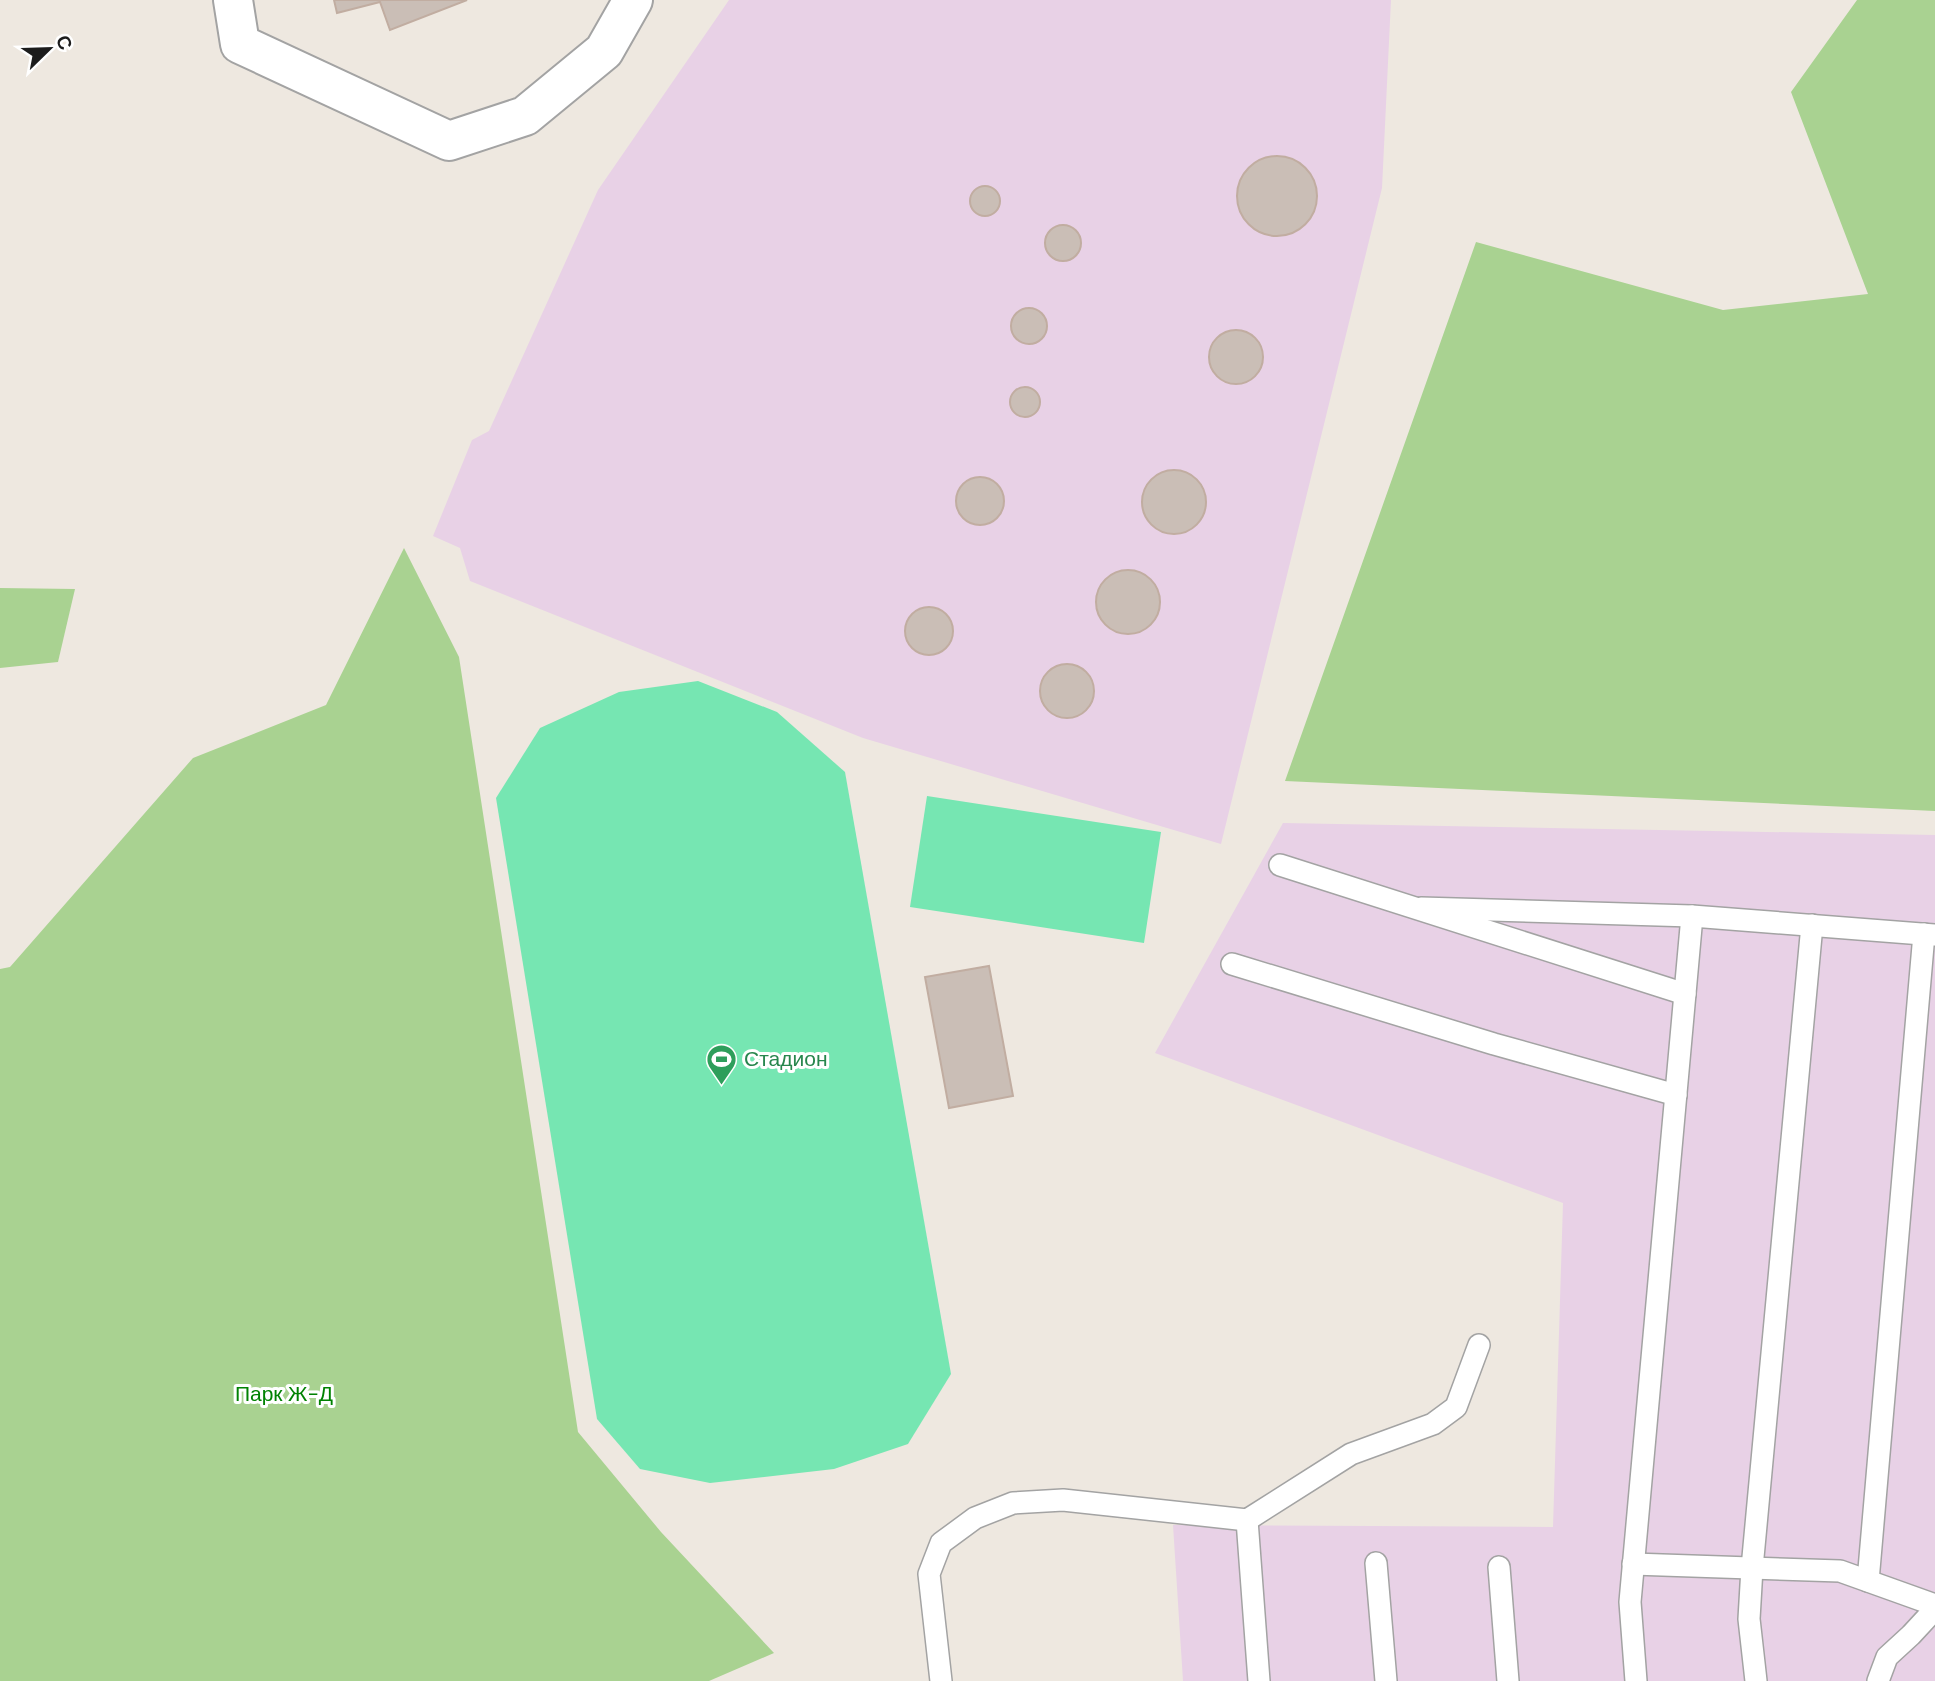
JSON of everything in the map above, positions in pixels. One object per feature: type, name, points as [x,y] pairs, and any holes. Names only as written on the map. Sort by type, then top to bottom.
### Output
[{"type":"street","points":[[233,0],[240,44],[449,141],[525,116],[604,51],[633,0]]},
{"type":"lane","points":[[1280,865],[1685,994]]},
{"type":"lane","points":[[1421,908],[1692,916],[1929,934],[1868,1581]]},
{"type":"lane","points":[[1636,1681],[1630,1602],[1692,916]]},
{"type":"lane","points":[[1756,1681],[1749,1619],[1752,1568],[1812,925]]},
{"type":"lane","points":[[1232,964],[1494,1044],[1676,1095]]},
{"type":"lane","points":[[941,1681],[929,1574],[941,1543],[975,1518],[1013,1503],[1063,1500],[1247,1520],[1351,1454],[1433,1424],[1456,1407],[1479,1345]]},
{"type":"lane","points":[[1247,1520],[1259,1681]]},
{"type":"lane","points":[[1376,1563],[1386,1681]]},
{"type":"lane","points":[[1633,1564],[1840,1571],[1935,1607],[1887,1657],[1878,1681]]},
{"type":"lane","points":[[1499,1567],[1508,1681]]},
{"type":"shaded area","points":[[729,0],[1391,0],[1382,188],[1221,844],[863,738],[470,581],[460,548],[433,536],[472,440],[489,431],[598,190]]},
{"type":"shaded area","points":[[1283,823],[1935,835],[1935,1681],[1183,1681],[1173,1525],[1553,1527],[1563,1203],[1155,1053]]},
{"type":"green space","points":[[1857,0],[1935,0],[1935,811],[1285,781],[1476,242],[1723,310],[1868,294],[1791,92]]},
{"type":"green space","name":"Парк Ж-Д","points":[[404,548],[459,657],[578,1432],[661,1532],[774,1653],[709,1681],[0,1681],[0,969],[10,967],[193,758],[326,705]]},
{"type":"green space","points":[[0,588],[75,589],[58,662],[0,668]]},
{"type":"green space","name":"Стадион","points":[[698,681],[777,712],[845,772],[951,1374],[908,1444],[834,1469],[710,1483],[640,1469],[597,1419],[496,798],[540,728],[619,692]]},
{"type":"green space","points":[[927,796],[1161,832],[1144,943],[910,907]]},
{"type":"building","points":[[334,0],[467,0],[390,30],[380,2],[337,13]]},
{"type":"building","points":[[1277,156],[1292,159],[1305,168],[1314,181],[1317,196],[1314,211],[1305,224],[1292,233],[1277,236],[1262,233],[1249,224],[1240,211],[1237,196],[1240,181],[1249,168],[1262,159]]},
{"type":"building","points":[[985,186],[991,187],[999,195],[999,207],[991,215],[985,216],[979,215],[971,207],[970,201],[971,195],[979,187]]},
{"type":"building","points":[[1063,225],[1076,230],[1081,243],[1076,256],[1063,261],[1050,256],[1045,243],[1050,230]]},
{"type":"building","points":[[1029,308],[1042,313],[1047,326],[1042,339],[1029,344],[1016,339],[1011,326],[1016,313]]},
{"type":"building","points":[[1241,330],[1251,334],[1259,342],[1263,357],[1259,372],[1251,380],[1231,384],[1221,380],[1213,372],[1209,352],[1213,342],[1221,334]]},
{"type":"building","points":[[1025,387],[1031,388],[1039,396],[1039,408],[1031,416],[1025,417],[1019,416],[1011,408],[1010,402],[1011,396],[1019,388]]},
{"type":"building","points":[[1174,470],[1186,472],[1197,479],[1204,490],[1204,514],[1197,525],[1186,532],[1174,534],[1162,532],[1151,525],[1144,514],[1142,502],[1144,490],[1151,479],[1162,472]]},
{"type":"building","points":[[980,477],[997,484],[1004,501],[997,518],[980,525],[963,518],[956,501],[963,484]]},
{"type":"building","points":[[1128,570],[1140,572],[1151,579],[1158,590],[1158,614],[1151,625],[1140,632],[1128,634],[1116,632],[1105,625],[1098,614],[1096,602],[1098,590],[1105,579],[1116,572]]},
{"type":"building","points":[[929,607],[946,614],[953,631],[946,648],[929,655],[912,648],[905,631],[912,614]]},
{"type":"building","points":[[1072,664],[1082,668],[1090,676],[1094,691],[1090,706],[1082,714],[1062,718],[1052,714],[1044,706],[1040,686],[1044,676],[1052,668]]},
{"type":"building","points":[[989,966],[1013,1096],[949,1108],[925,977]]},
{"type":"place","name":"Стадион","points":[[721,1086]]}]
